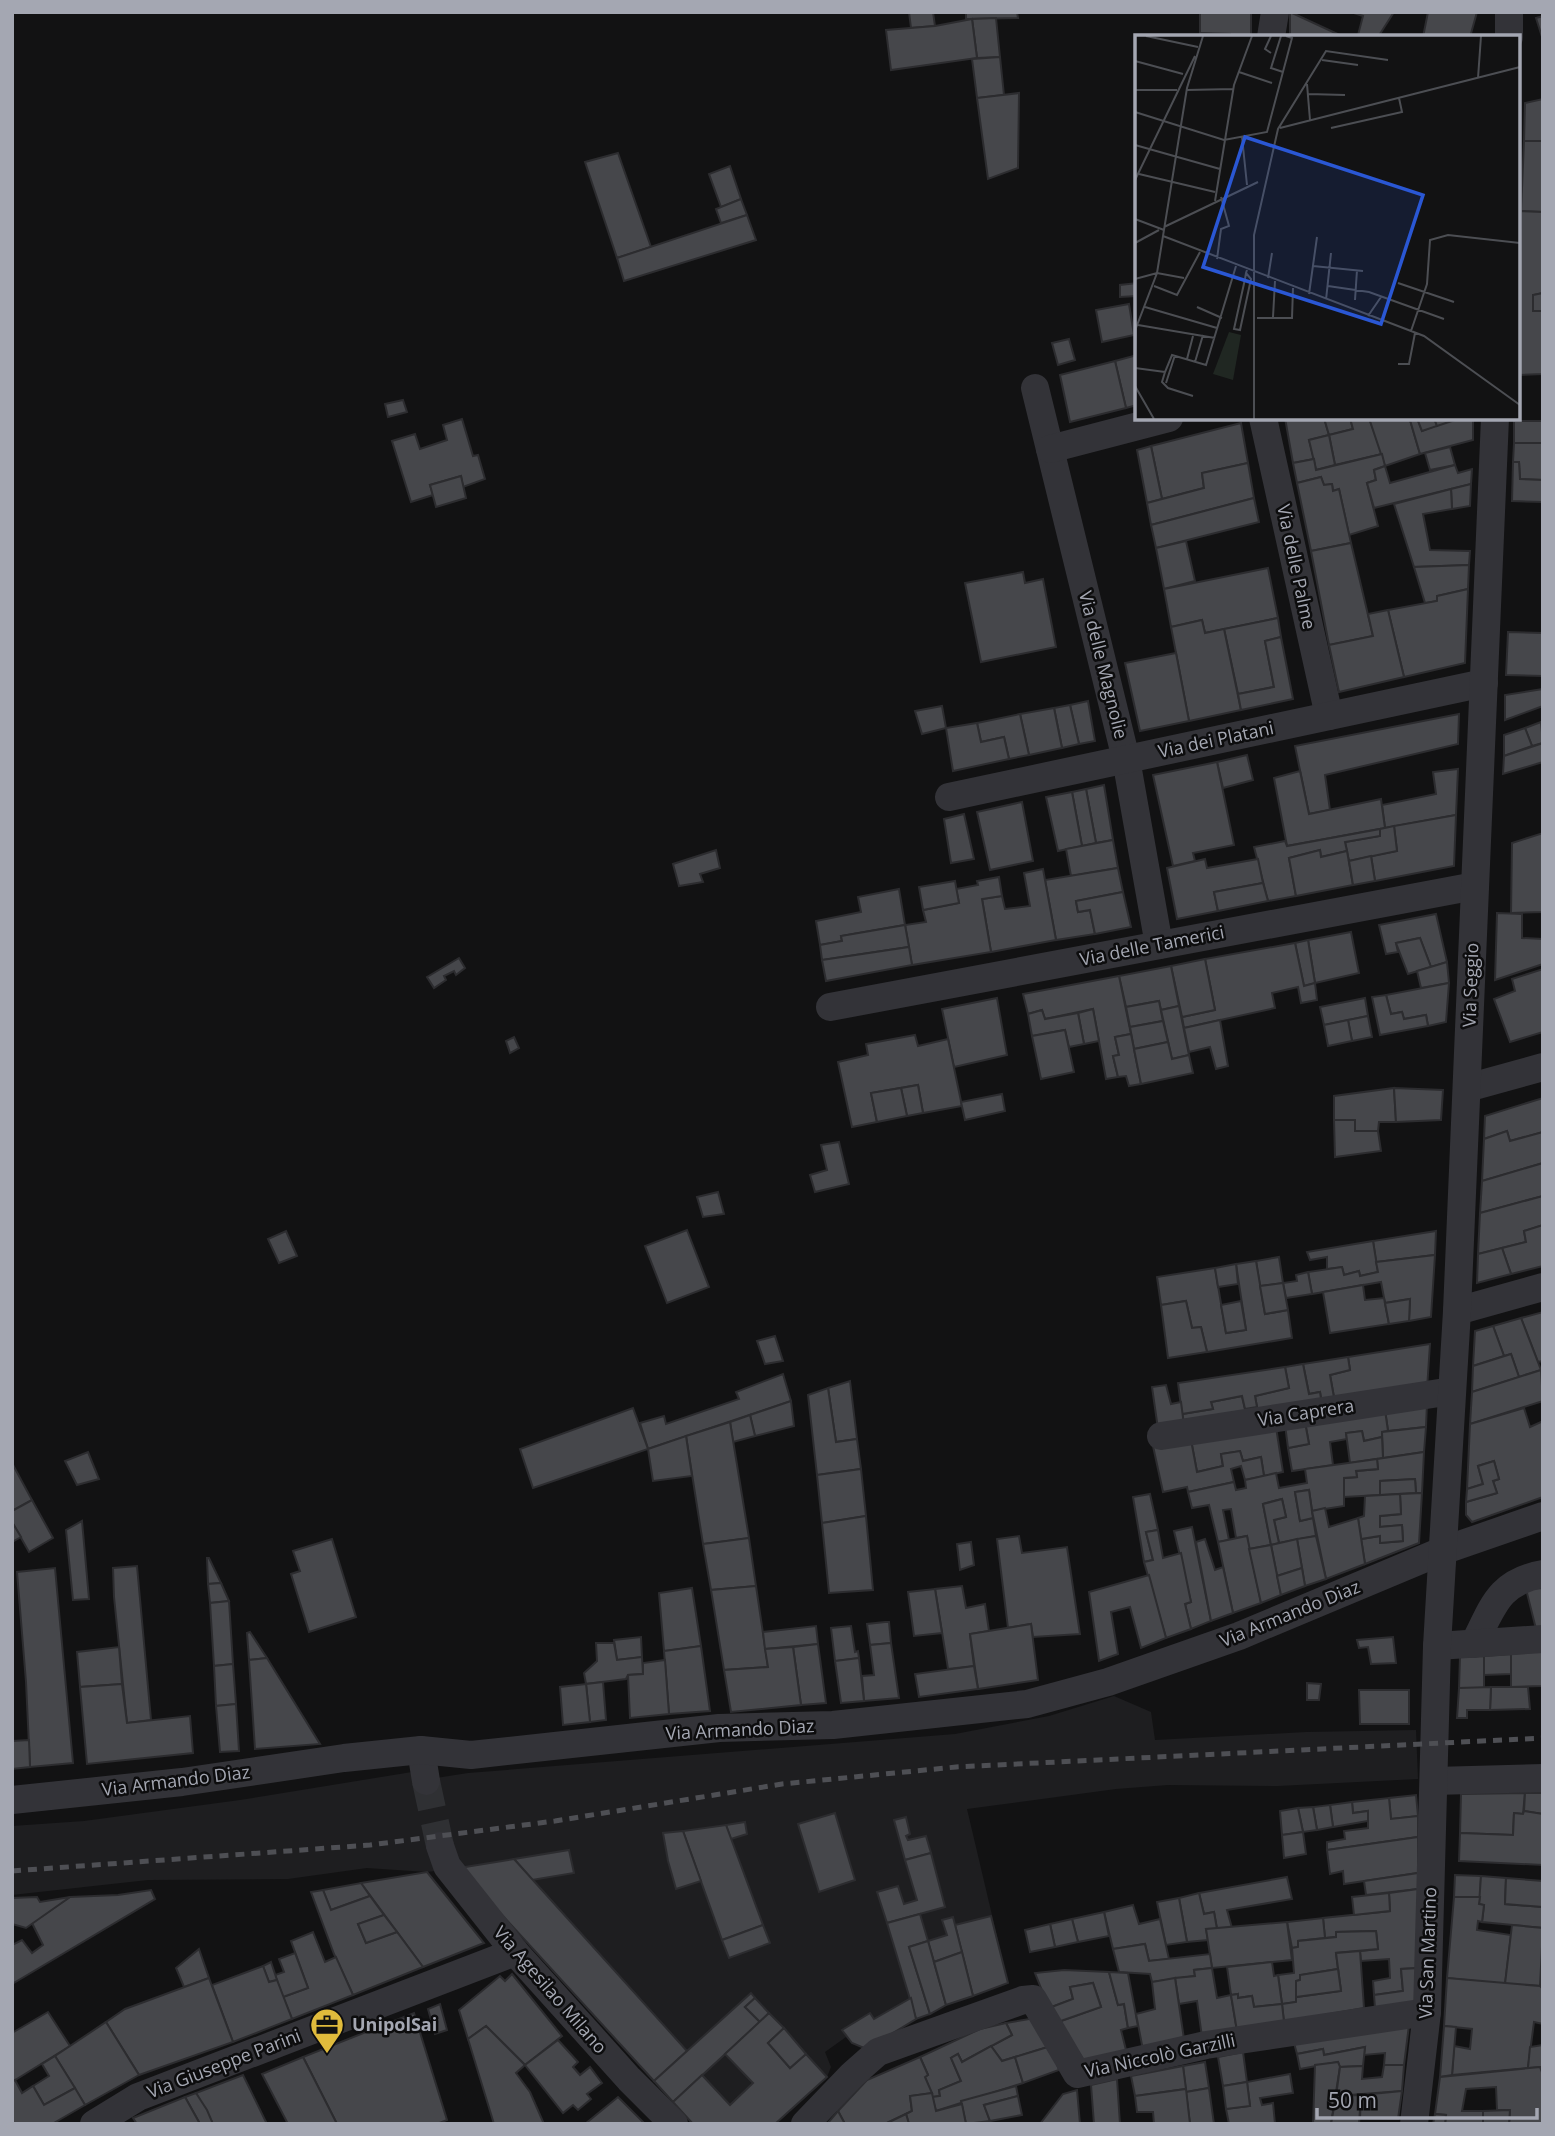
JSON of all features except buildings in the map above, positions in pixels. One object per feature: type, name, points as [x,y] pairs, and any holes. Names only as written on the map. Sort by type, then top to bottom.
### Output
[{"type":"street","points":[[1270,35],[1275,12]]},
{"type":"street","points":[[1509,12],[1509,35]]},
{"type":"street","name":"Via delle Magnolie","points":[[1035,388],[1126,759],[1159,945]]},
{"type":"street","points":[[1050,449],[1161,420]]},
{"type":"street","name":"Via delle Palme","points":[[1263,420],[1329,716]]},
{"type":"street","name":"Via Seggio","points":[[1437,1646],[1457,1311],[1495,420]]},
{"type":"street","name":"Via dei Platani","points":[[949,797],[1484,683]]},
{"type":"street","name":"Via delle Tamerici","points":[[830,1007],[1475,886]]},
{"type":"street","points":[[1467,1088],[1543,1067]]},
{"type":"street","points":[[1457,1311],[1543,1287]]},
{"type":"street","name":"Via Caprera","points":[[1161,1436],[1452,1391]]},
{"type":"street","name":"Via Armando Diaz","points":[[12,1800],[182,1782],[344,1758],[421,1750],[471,1755],[719,1728],[833,1725],[1027,1704],[1108,1682],[1239,1636],[1442,1551],[1543,1516]]},
{"type":"street","points":[[1474,1644],[1500,1593],[1523,1578],[1543,1574]]},
{"type":"street","points":[[1437,1646],[1543,1639]]},
{"type":"street","name":"Via San Martino","points":[[1414,2124],[1427,2012],[1437,1646]]},
{"type":"street","points":[[421,1750],[426,1781]]},
{"type":"street","points":[[1434,1781],[1543,1778]]},
{"type":"street","name":"Via Agesilao Milano","points":[[440,1846],[447,1866],[515,1951],[629,2079],[674,2124]]},
{"type":"street","name":"Via Giuseppe Parini","points":[[94,2124],[138,2097],[515,1951]]},
{"type":"street","name":"Via Niccolò Garzilli","points":[[805,2124],[878,2052],[1023,2000],[1033,1999],[1077,2074],[1206,2045],[1427,2012]]},
{"type":"shaded area","points":[[1114,1696],[1151,1712],[1155,1740],[1306,1732],[1416,1730],[1418,1779],[1278,1786],[1168,1785],[1116,1789],[967,1809],[1008,1983],[946,2005],[916,2019],[870,2047],[864,2048],[852,2043],[846,2037],[825,2052],[831,2067],[827,2077],[775,2124],[693,2124],[459,1868],[427,1872],[367,1868],[288,1879],[148,1880],[12,1895],[12,1826],[84,1821],[240,1800],[412,1772],[436,1778],[468,1773],[955,1734],[1049,1716]]},
{"type":"tunnel","points":[[426,1781],[440,1846]]},
{"type":"railway","points":[[12,1871],[370,1845],[555,1821],[782,1784],[956,1767],[1543,1738]]},
{"type":"place","name":"UnipolSai","points":[[327,2055]]}]
